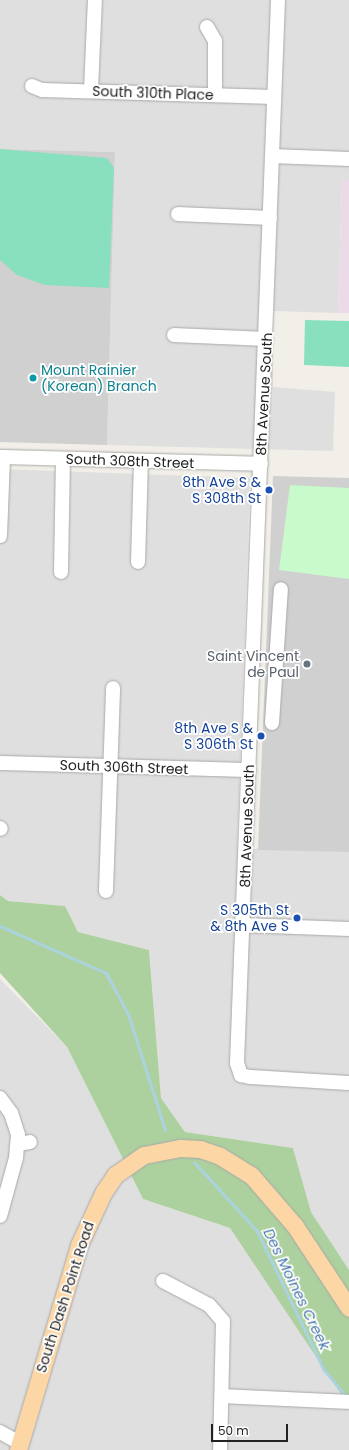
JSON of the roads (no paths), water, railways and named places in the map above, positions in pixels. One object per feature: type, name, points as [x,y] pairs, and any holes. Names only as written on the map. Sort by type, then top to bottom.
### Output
[{"type":"main road","name":"South Dash Point Road","points":[[19,1446],[79,1245],[115,1175],[144,1155],[180,1148],[200,1149],[220,1156],[251,1175],[295,1226],[349,1308]]},
{"type":"street","points":[[91,90],[95,0]]},
{"type":"street","name":"8th Avenue South","points":[[278,0],[237,1063],[241,1075],[349,1083]]},
{"type":"street","points":[[207,28],[215,41],[215,95]]},
{"type":"street","name":"South 310th Place","points":[[32,86],[42,90],[91,90],[274,98]]},
{"type":"street","points":[[272,156],[349,159]]},
{"type":"street","points":[[178,214],[270,218]]},
{"type":"street","points":[[174,335],[266,339]]},
{"type":"street","points":[[0,536],[1,457]]},
{"type":"street","name":"South 308th Street","points":[[1,457],[261,464]]},
{"type":"street","points":[[61,572],[63,459]]},
{"type":"street","points":[[138,562],[141,461]]},
{"type":"street","points":[[272,724],[281,589]]},
{"type":"street","points":[[106,891],[113,688]]},
{"type":"street","name":"South 306th Street","points":[[0,764],[249,770]]},
{"type":"street","points":[[243,925],[349,929]]},
{"type":"street","points":[[0,1098],[15,1120],[24,1143],[3,1199],[0,1216]]},
{"type":"street","points":[[163,1281],[202,1300],[221,1318],[224,1333],[220,1450]]},
{"type":"street","points":[[222,1396],[349,1402]]},
{"type":"street","points":[[0,1432],[19,1446]]},
{"type":"waterway","name":"Des Moines Creek","points":[[0,926],[106,973],[128,1014],[165,1130]]},
{"type":"waterway","name":"Des Moines Creek","points":[[194,1162],[257,1231],[324,1370],[343,1393]]},
{"type":"place","name":"Mount Rainier (Korean) Branch","points":[[33,378]]},
{"type":"place","name":"8th Ave S & S 308th St","points":[[269,490]]},
{"type":"place","name":"Saint Vincent de Paul","points":[[307,664]]},
{"type":"place","name":"8th Ave S & S 306th St","points":[[261,736]]},
{"type":"place","name":"S 305th St & 8th Ave S","points":[[297,918]]}]
